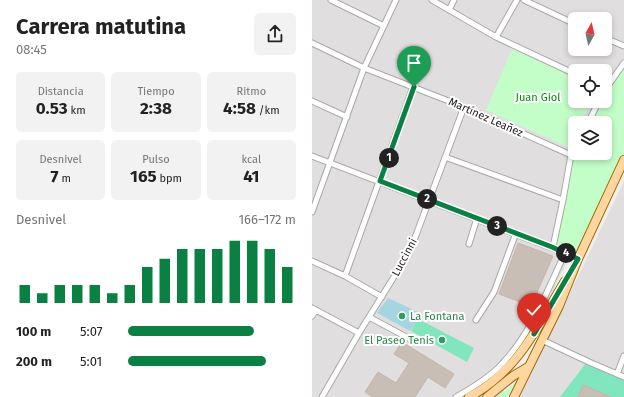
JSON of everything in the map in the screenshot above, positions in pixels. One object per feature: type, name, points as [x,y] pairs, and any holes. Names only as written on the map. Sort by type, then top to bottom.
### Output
[{"type":"main road","points":[[514,397],[559,306],[578,259],[624,160]]},
{"type":"main road","points":[[469,397],[486,387],[500,376],[514,361],[534,334],[578,259]]},
{"type":"main road","points":[[487,397],[513,376],[528,367]]},
{"type":"street","points":[[331,0],[384,26]]},
{"type":"street","points":[[312,210],[364,68],[396,0]]},
{"type":"street","points":[[432,0],[496,37],[568,71]]},
{"type":"street","points":[[449,10],[454,0]]},
{"type":"street","points":[[496,37],[517,0]]},
{"type":"street","points":[[524,0],[568,21]]},
{"type":"street","points":[[612,41],[624,46]]},
{"type":"street","name":"Martínez Leañez","points":[[312,43],[364,68],[464,106],[568,154]]},
{"type":"street","points":[[612,79],[624,63]]},
{"type":"street","points":[[345,276],[414,87]]},
{"type":"street","points":[[312,101],[347,116]]},
{"type":"street","name":"Luccinni","points":[[322,397],[359,333],[410,251],[464,106]]},
{"type":"street","points":[[312,156],[516,233],[578,259]]},
{"type":"street","points":[[445,157],[563,200]]},
{"type":"street","points":[[552,247],[570,160]]},
{"type":"street","points":[[468,244],[477,218]]},
{"type":"street","points":[[476,320],[494,292],[516,233]]},
{"type":"street","points":[[456,397],[475,386],[495,371],[514,349],[534,317],[565,253]]},
{"type":"street","points":[[312,261],[345,276],[382,296]]},
{"type":"street","points":[[312,316],[314,309],[359,333]]},
{"type":"street","points":[[369,317],[410,339]]},
{"type":"street","points":[[542,340],[589,362],[624,376]]},
{"type":"street","points":[[617,374],[624,356]]},
{"type":"shaded area","points":[[312,0],[624,0],[624,145],[501,397],[312,397]]},
{"type":"shaded area","points":[[624,181],[624,397],[520,397]]},
{"type":"green space","name":"Juan Giol","points":[[512,49],[568,74],[568,108],[588,108],[584,116],[568,116],[568,147],[486,110]]},
{"type":"green space","points":[[624,63],[624,160],[578,259],[553,247],[572,160],[612,160],[612,116],[592,116],[596,108],[612,108],[612,80]]},
{"type":"green space","name":"El Paseo Tenis","points":[[418,319],[474,348],[467,362],[411,331]]},
{"type":"green space","points":[[586,363],[624,379],[624,397],[560,397]]},
{"type":"green space","points":[[515,383],[508,397],[497,397]]},
{"type":"water","name":"La Fontana","points":[[388,298],[422,314],[410,331],[377,313]]},
{"type":"building","points":[[518,243],[553,256],[531,306],[499,294]]},
{"type":"building","points":[[402,342],[454,374],[445,388],[428,377],[415,397],[372,397],[365,392],[378,372],[396,383],[409,363],[394,354]]},
{"type":"building","points":[[583,385],[611,397],[578,397]]},
{"type":"place","name":"La Fontana","points":[[402,316]]},
{"type":"place","name":"El Paseo Tenis","points":[[442,340]]},
{"type":"route","points":[[414,87],[380,181],[552,247],[578,259],[534,334]]}]
